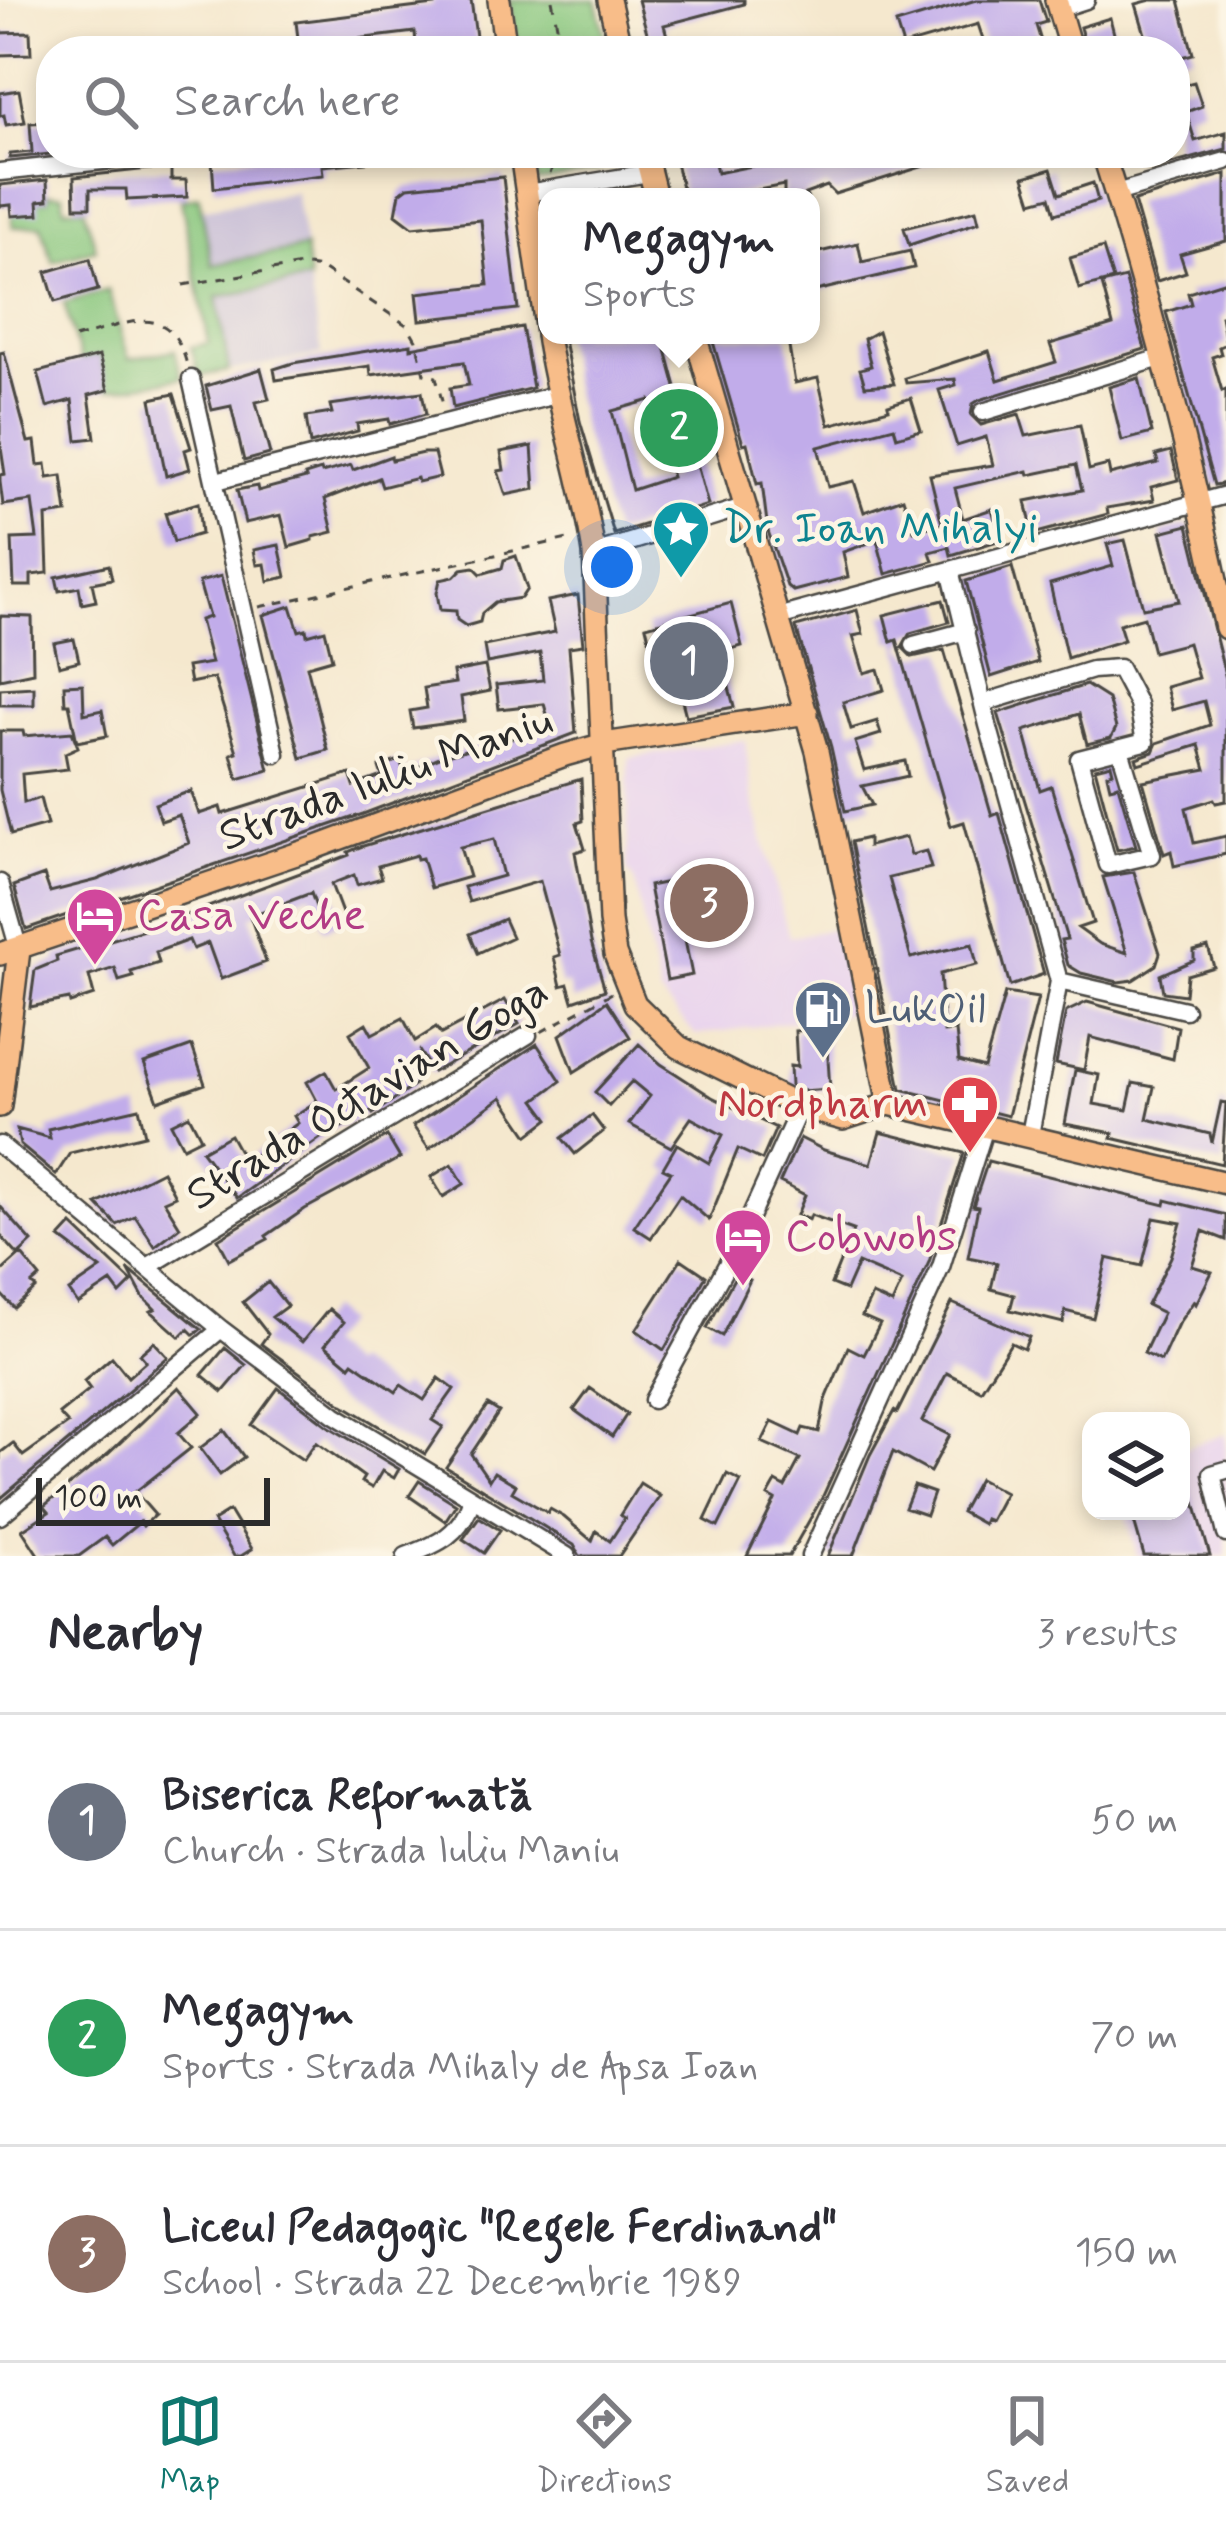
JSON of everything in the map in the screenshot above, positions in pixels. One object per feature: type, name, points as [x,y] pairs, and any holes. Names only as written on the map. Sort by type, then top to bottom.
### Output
[{"type":"main road","points":[[499,0],[504,36]]},
{"type":"main road","points":[[609,0],[617,36]]},
{"type":"main road","points":[[1057,4],[1067,36]]},
{"type":"main road","points":[[523,168],[538,271]]},
{"type":"main road","points":[[1108,168],[1164,357],[1226,628]]},
{"type":"main road","points":[[548,344],[592,543],[610,921],[625,986],[649,1019],[679,1047],[826,1117],[843,1119],[890,1104],[1226,1183]]},
{"type":"main road","points":[[698,344],[807,713],[845,872],[890,1104]]},
{"type":"main road","name":"Strada Iuliu Maniu","points":[[10,952],[317,847],[522,768],[604,744],[807,713]]},
{"type":"main road","points":[[0,1106],[10,952]]},
{"type":"street","points":[[1057,4],[1086,0]]},
{"type":"street","points":[[1116,194],[1226,161]]},
{"type":"street","points":[[0,172],[37,168]]},
{"type":"street","points":[[547,188],[627,168]]},
{"type":"street","points":[[527,193],[538,190]]},
{"type":"street","points":[[983,412],[1164,357]]},
{"type":"street","points":[[191,379],[276,754]]},
{"type":"street","points":[[216,481],[556,395]]},
{"type":"street","points":[[778,617],[1226,495]]},
{"type":"street","points":[[592,543],[744,507]]},
{"type":"street","points":[[950,570],[1059,981],[1030,1136]]},
{"type":"street","points":[[914,645],[966,631]]},
{"type":"street","points":[[983,703],[1092,670],[1118,668],[1138,704],[1145,742],[1079,760],[1108,865],[1151,855],[1120,749]]},
{"type":"street","points":[[0,883],[10,952]]},
{"type":"street","points":[[1059,981],[1185,1010]]},
{"type":"street","name":"Strada Octavian Goga","points":[[149,1266],[528,1035]]},
{"type":"street","points":[[653,1400],[735,1250],[800,1107]]},
{"type":"street","points":[[810,1556],[941,1267],[985,1127]]},
{"type":"street","points":[[0,1145],[220,1329],[335,1414],[567,1556]]},
{"type":"street","points":[[0,1516],[220,1329]]},
{"type":"street","points":[[1225,1524],[1212,1474],[1226,1470]]},
{"type":"street","points":[[406,1556],[438,1545],[465,1523],[472,1499]]},
{"type":"path","points":[[552,0],[559,36]]},
{"type":"path","points":[[183,285],[301,265],[321,268],[408,326],[424,374],[436,377],[445,412]]},
{"type":"path","points":[[75,338],[132,323],[165,324],[176,333],[191,379]]},
{"type":"path","points":[[244,610],[592,543]]},
{"type":"path","name":"Strada Octavian Goga","points":[[528,1035],[536,1035],[625,986]]},
{"type":"shaded area","points":[[295,192],[305,248],[212,266],[201,209]]},
{"type":"shaded area","points":[[309,281],[322,354],[229,371],[216,297]]},
{"type":"shaded area","points":[[745,740],[752,797],[789,937],[842,927],[858,1012],[696,1035],[660,995],[634,880],[627,870],[629,758]]},
{"type":"shaded area","points":[[1226,1434],[1226,1556],[1137,1556],[1127,1520],[1190,1520],[1190,1446]]},
{"type":"green space","points":[[510,0],[596,0],[605,36],[515,36]]},
{"type":"green space","points":[[535,168],[607,168],[537,182]]},
{"type":"green space","points":[[48,194],[63,194],[64,208],[84,207],[96,249],[53,262],[41,225],[13,227],[12,216],[48,200]]},
{"type":"green space","points":[[199,196],[212,265],[305,248],[309,280],[217,297],[229,371],[199,376],[191,347],[209,343],[181,200]]},
{"type":"green space","points":[[108,290],[129,359],[175,350],[182,378],[108,390],[99,356],[81,361],[64,303]]},
{"type":"building","points":[[430,0],[471,0],[476,36],[415,36],[415,32],[298,36],[296,22],[434,5]]},
{"type":"building","points":[[638,0],[744,0],[744,4],[664,25],[667,36],[648,36]]},
{"type":"building","points":[[976,0],[1039,0],[1046,22],[1036,25],[1039,36],[982,36],[978,24],[937,36],[900,36],[896,24]]},
{"type":"building","points":[[1179,0],[1188,36],[1146,36],[1136,4]]},
{"type":"building","points":[[1110,18],[1114,36],[1082,36],[1080,27]]},
{"type":"building","points":[[30,32],[31,54],[0,55],[0,33]]},
{"type":"building","points":[[1194,82],[1202,106],[1190,110],[1190,83]]},
{"type":"building","points":[[19,90],[25,122],[6,125],[4,115],[0,116],[0,93]]},
{"type":"building","points":[[30,123],[36,123],[36,155],[10,158],[10,154],[32,152]]},
{"type":"building","points":[[1190,125],[1195,141],[1226,132],[1226,149],[1190,159]]},
{"type":"building","points":[[213,168],[322,168],[323,175],[214,188]]},
{"type":"building","points":[[677,168],[716,168],[717,173],[742,168],[918,168],[835,194],[827,186],[682,188]]},
{"type":"building","points":[[171,169],[171,180],[186,180],[187,197],[127,200],[126,189],[90,189],[90,207],[75,207],[74,177]]},
{"type":"building","points":[[1051,169],[1059,194],[1093,183],[1098,201],[1055,214],[1050,197],[1032,202],[1024,177]]},
{"type":"building","points":[[1226,174],[1226,241],[1180,254],[1186,272],[1157,281],[1134,201]]},
{"type":"building","points":[[503,177],[518,309],[420,320],[417,293],[488,285],[481,220],[413,227],[396,214],[400,193],[408,187]]},
{"type":"building","points":[[47,180],[48,200],[38,201],[39,214],[12,216],[11,205],[0,206],[0,185]]},
{"type":"building","points":[[976,210],[979,222],[909,245],[904,228]]},
{"type":"building","points":[[858,243],[862,262],[910,251],[914,268],[820,290],[820,252]]},
{"type":"building","points":[[1103,248],[1113,280],[1079,289],[1070,258]]},
{"type":"building","points":[[90,259],[98,290],[55,302],[46,272]]},
{"type":"building","points":[[1125,278],[1145,349],[979,400],[971,415],[981,425],[1019,414],[1026,436],[1080,425],[1089,470],[1108,465],[1110,475],[1158,463],[1156,455],[1171,451],[1178,480],[1151,487],[1154,500],[1107,508],[1108,514],[1033,534],[1026,501],[1082,490],[1076,465],[955,488],[963,519],[992,509],[1001,540],[951,555],[949,547],[930,552],[933,561],[886,574],[877,540],[843,552],[848,577],[793,591],[787,586],[768,531],[762,483],[757,484],[747,443],[743,444],[714,344],[788,344],[795,383],[818,378],[829,425],[911,398],[921,430],[897,437],[894,427],[818,447],[828,487],[854,481],[864,512],[903,498],[914,531],[942,524],[930,475],[993,465],[986,437],[957,446],[939,390],[956,385],[955,379],[906,383],[905,378],[989,351],[998,380],[1056,362],[1050,344],[1113,325],[1102,284]]},
{"type":"building","points":[[1226,281],[1226,315],[1221,316],[1226,344],[1219,347],[1221,354],[1212,357],[1222,391],[1226,389],[1226,483],[1214,485],[1166,312],[1191,304],[1188,293]]},
{"type":"building","points":[[522,327],[533,388],[453,408],[450,388],[469,385],[464,362],[371,375],[370,366],[276,380],[274,369],[293,363]]},
{"type":"building","points":[[878,331],[894,384],[865,386],[860,369],[871,366],[864,339]]},
{"type":"building","points":[[565,344],[664,344],[708,505],[614,534],[580,421]],"holes":[[[650,400],[672,477],[632,490],[612,411]]]},
{"type":"building","points":[[4,352],[28,442],[35,441],[38,465],[46,464],[48,478],[62,476],[67,513],[46,516],[48,573],[31,575],[31,586],[14,586],[12,539],[37,538],[32,501],[3,505],[0,482],[0,475],[5,474],[0,441],[0,353]]},
{"type":"building","points":[[99,356],[108,390],[89,395],[95,438],[77,440],[72,400],[47,407],[38,372]]},
{"type":"building","points":[[261,369],[269,399],[256,402],[270,454],[244,461],[231,406],[212,410],[206,386]]},
{"type":"building","points":[[1139,378],[1152,433],[1122,441],[1109,387]]},
{"type":"building","points":[[422,392],[426,414],[390,424],[389,419],[357,424],[358,431],[310,444],[306,417],[332,413],[330,405]]},
{"type":"building","points":[[174,394],[191,448],[185,450],[190,469],[166,476],[151,399]]},
{"type":"building","points":[[532,446],[535,489],[506,495],[498,471],[504,470],[501,452]]},
{"type":"building","points":[[434,453],[440,477],[382,487],[379,478],[325,499],[333,532],[313,540],[289,547],[281,515],[245,523],[237,490],[257,486],[258,491],[321,470],[351,465],[353,470],[391,456],[392,460]]},
{"type":"building","points":[[198,503],[201,534],[174,542],[165,513]]},
{"type":"building","points":[[1188,525],[1226,679],[1226,801],[1216,803],[1214,799],[1186,808],[1194,843],[1226,836],[1226,854],[1174,866],[1171,851],[1164,854],[1143,781],[1206,769],[1199,745],[1138,764],[1136,758],[1153,752],[1157,743],[1210,725],[1204,701],[1172,710],[1166,687],[1198,678],[1188,643],[1153,652],[1144,617],[1119,624],[1124,640],[1067,658],[1050,584],[1113,566],[1107,544],[1125,540],[1143,608],[1179,601],[1161,532]]},
{"type":"building","points":[[279,545],[286,577],[268,581],[265,564],[257,565],[254,550]]},
{"type":"building","points":[[516,556],[527,589],[521,598],[495,602],[482,613],[480,622],[466,626],[457,620],[456,611],[440,610],[440,580],[462,569],[474,567],[481,574],[502,568],[504,560]]},
{"type":"building","points":[[109,565],[112,579],[92,583],[96,601],[82,604],[79,587],[59,591],[56,577]]},
{"type":"building","points":[[1012,567],[1038,662],[991,677],[966,581]]},
{"type":"building","points":[[221,576],[269,770],[238,779],[231,754],[237,752],[214,678],[190,683],[187,667],[211,663],[200,620],[209,617],[199,582]]},
{"type":"building","points":[[578,595],[583,645],[569,647],[576,733],[363,814],[26,929],[14,886],[44,875],[50,892],[97,880],[189,843],[179,815],[161,821],[155,804],[191,791],[199,814],[220,807],[222,814],[350,774],[354,786],[382,776],[379,767],[400,760],[404,772],[442,756],[551,728],[544,704],[499,709],[496,685],[543,680],[540,653],[487,663],[484,646],[555,632],[548,601]]},
{"type":"building","points":[[943,600],[949,622],[910,633],[902,647],[912,657],[944,650],[992,816],[999,813],[1044,974],[1010,986],[964,822],[951,826],[897,640],[891,642],[884,615]]},
{"type":"building","points":[[731,603],[742,646],[720,652],[734,707],[686,716],[674,670],[658,674],[646,626]]},
{"type":"building","points":[[291,606],[299,631],[306,629],[307,635],[325,630],[332,659],[307,666],[328,750],[301,758],[263,615]]},
{"type":"building","points":[[857,610],[863,634],[853,636],[864,673],[878,669],[884,690],[843,702],[851,729],[877,721],[881,734],[855,742],[864,770],[905,761],[908,776],[862,786],[872,805],[845,811],[796,627]]},
{"type":"building","points":[[0,616],[32,617],[33,672],[0,679]]},
{"type":"building","points":[[74,639],[79,661],[59,666],[54,643]]},
{"type":"building","points":[[485,666],[490,691],[461,697],[464,721],[413,728],[410,711],[427,708],[424,688],[455,683],[453,672]]},
{"type":"building","points":[[83,684],[84,714],[102,710],[107,736],[77,742],[64,685]]},
{"type":"building","points":[[1086,685],[1108,699],[1116,728],[1111,738],[1087,744],[1079,714],[1024,731],[1040,790],[1051,786],[1093,923],[1078,928],[1100,944],[1127,953],[1103,877],[1134,872],[1160,953],[1156,965],[1133,980],[1118,982],[1068,965],[1061,940],[1067,939],[998,713]]},
{"type":"building","points":[[34,687],[34,705],[0,705],[0,689]]},
{"type":"building","points":[[0,731],[23,731],[24,736],[72,732],[78,747],[65,753],[68,769],[22,774],[24,803],[40,798],[47,825],[11,835],[0,790]]},
{"type":"building","points":[[1111,764],[1110,787],[1118,785],[1136,846],[1117,850],[1095,768]]},
{"type":"building","points":[[581,779],[583,821],[577,823],[585,849],[575,852],[605,990],[573,1001],[568,984],[561,986],[554,957],[560,955],[540,881],[469,902],[464,887],[503,876],[494,839],[460,847],[469,877],[431,888],[422,858],[416,855],[378,866],[382,878],[357,885],[354,875],[331,884],[345,921],[324,929],[311,893],[250,916],[266,962],[221,979],[208,943],[193,949],[189,940],[156,952],[159,963],[131,972],[133,977],[119,981],[115,968],[89,976],[94,995],[30,1007],[35,970],[57,961],[56,956],[154,927],[360,847]]},
{"type":"building","points":[[906,837],[911,855],[926,851],[931,868],[889,878],[911,958],[972,944],[977,965],[940,974],[944,1032],[956,1031],[959,1061],[984,1068],[1005,993],[1038,998],[1008,1116],[901,1089],[851,842],[868,838],[868,846]]},
{"type":"building","points":[[673,881],[692,975],[667,980],[649,886]]},
{"type":"building","points":[[504,919],[512,937],[478,953],[470,934]]},
{"type":"building","points":[[1208,947],[1214,967],[1187,975],[1185,995],[1163,992],[1160,975],[1194,960],[1194,951]]},
{"type":"building","points":[[505,1000],[519,1024],[433,1072],[420,1052],[415,1085],[373,1114],[340,1124],[237,1198],[202,1151],[230,1135],[245,1162],[298,1123],[294,1116],[317,1101],[307,1082],[326,1071],[336,1089],[369,1068],[350,1033],[366,1023],[372,1034],[403,1018],[415,1041],[436,1028],[441,1034]]},
{"type":"building","points":[[607,1001],[630,1037],[574,1072],[560,1035]]},
{"type":"building","points":[[1087,1002],[1178,1027],[1173,1059],[1090,1037],[1084,1070],[1056,1064],[1066,1012]]},
{"type":"building","points":[[826,1029],[830,1089],[801,1091],[791,1086],[790,1066],[797,1067],[795,1031]]},
{"type":"building","points":[[537,1044],[561,1081],[535,1100],[549,1119],[528,1135],[502,1097],[429,1149],[413,1126]]},
{"type":"building","points":[[639,1044],[712,1097],[776,1128],[762,1160],[738,1149],[709,1220],[680,1195],[651,1238],[634,1227],[671,1172],[663,1168],[677,1144],[709,1163],[723,1135],[691,1118],[671,1147],[629,1124],[650,1096],[632,1081],[609,1106],[595,1092]]},
{"type":"building","points":[[192,1046],[205,1084],[158,1101],[144,1063]]},
{"type":"building","points":[[1075,1070],[1099,1075],[1094,1104],[1127,1110],[1133,1083],[1154,1087],[1147,1119],[1210,1134],[1212,1143],[1221,1102],[1226,1103],[1222,1164],[1065,1124]]},
{"type":"building","points":[[139,1108],[145,1135],[70,1153],[56,1175],[20,1145],[17,1129],[50,1138],[48,1129]]},
{"type":"building","points":[[189,1115],[201,1138],[183,1147],[171,1124]]},
{"type":"building","points":[[592,1115],[604,1131],[575,1154],[562,1138]]},
{"type":"building","points":[[880,1132],[964,1153],[929,1262],[822,1498],[789,1556],[747,1556],[775,1500],[768,1496],[776,1482],[785,1487],[800,1459],[762,1442],[772,1422],[800,1435],[803,1428],[819,1432],[825,1402],[848,1347],[864,1355],[880,1324],[862,1316],[872,1295],[892,1304],[902,1282],[858,1263],[846,1290],[831,1284],[853,1230],[811,1215],[809,1220],[797,1215],[805,1195],[780,1182],[800,1138],[871,1164]]},
{"type":"building","points":[[387,1136],[400,1158],[305,1209],[268,1239],[229,1260],[218,1239]]},
{"type":"building","points":[[988,1161],[1165,1205],[1166,1200],[1226,1215],[1226,1240],[1203,1231],[1192,1266],[1212,1272],[1196,1304],[1194,1301],[1178,1324],[1161,1361],[1144,1353],[1163,1313],[1147,1305],[1171,1257],[1181,1223],[1154,1218],[1142,1266],[1107,1258],[1093,1318],[1065,1311],[1063,1323],[1010,1310],[1014,1295],[991,1289],[997,1263],[968,1257],[978,1207],[973,1206]]},
{"type":"building","points":[[452,1164],[464,1184],[443,1197],[431,1177]]},
{"type":"building","points":[[162,1171],[175,1196],[164,1201],[180,1227],[155,1246],[135,1216],[117,1225],[97,1204]]},
{"type":"building","points":[[0,1206],[32,1242],[18,1255],[0,1235]]},
{"type":"building","points":[[72,1225],[132,1282],[120,1294],[111,1282],[78,1304],[69,1291],[101,1269],[60,1238]]},
{"type":"building","points":[[21,1254],[40,1277],[32,1284],[36,1288],[14,1308],[0,1293],[0,1273]]},
{"type":"building","points":[[681,1259],[706,1276],[664,1350],[636,1330]]},
{"type":"building","points":[[128,1269],[201,1329],[194,1335],[188,1329],[180,1337],[151,1311],[155,1309]]},
{"type":"building","points":[[737,1273],[750,1280],[722,1336],[707,1328]]},
{"type":"building","points":[[268,1282],[287,1306],[272,1317],[302,1342],[329,1309],[344,1322],[325,1345],[350,1366],[353,1362],[396,1392],[401,1385],[424,1400],[439,1378],[454,1389],[432,1420],[443,1427],[425,1454],[342,1404],[261,1344],[268,1334],[243,1302]]},
{"type":"building","points":[[952,1303],[1029,1337],[1024,1349],[1011,1343],[981,1390],[947,1373],[922,1421],[950,1435],[930,1472],[893,1452],[853,1556],[828,1556],[870,1455],[894,1411],[897,1413]]},
{"type":"building","points":[[154,1342],[168,1357],[0,1499],[0,1453],[13,1443],[23,1456],[68,1424],[59,1414],[90,1389],[84,1381],[112,1357],[128,1377],[146,1361],[140,1354]]},
{"type":"building","points":[[225,1348],[246,1365],[223,1392],[202,1375]]},
{"type":"building","points":[[179,1387],[201,1413],[178,1433],[191,1448],[135,1492],[155,1515],[112,1545],[105,1537],[79,1556],[39,1556],[22,1530],[49,1512],[44,1506]]},
{"type":"building","points":[[278,1388],[328,1426],[399,1469],[394,1478],[382,1471],[372,1488],[316,1442],[303,1460],[251,1425]]},
{"type":"building","points":[[590,1388],[627,1414],[612,1437],[574,1410]]},
{"type":"building","points":[[488,1405],[499,1412],[471,1454],[489,1480],[494,1472],[516,1485],[512,1492],[564,1517],[592,1541],[596,1531],[610,1541],[640,1483],[660,1496],[619,1556],[580,1556],[574,1545],[446,1467]]},
{"type":"building","points":[[224,1430],[244,1457],[220,1475],[200,1448]]},
{"type":"building","points":[[727,1474],[741,1481],[718,1527],[705,1520]]},
{"type":"building","points":[[979,1479],[1005,1493],[990,1521],[985,1519],[983,1524],[961,1512]]},
{"type":"building","points":[[419,1481],[456,1504],[445,1521],[409,1496]]},
{"type":"building","points":[[1190,1485],[1210,1556],[1144,1556],[1134,1520],[1190,1520]]},
{"type":"building","points":[[914,1486],[934,1493],[926,1515],[905,1508]]},
{"type":"building","points":[[229,1511],[252,1549],[241,1556],[234,1556],[213,1521]]},
{"type":"building","points":[[479,1517],[500,1530],[484,1553],[463,1539]]},
{"type":"place","name":"Megagym","points":[[679,428]]},
{"type":"place","name":"Dr. Ioan Mihalyi","points":[[681,580]]},
{"type":"place","name":"Biserica Reformată","points":[[689,661]]},
{"type":"place","name":"Liceul Pedagogic \"Regele Ferdinand\"","points":[[709,903]]},
{"type":"place","name":"Casa Veche","points":[[95,967]]},
{"type":"place","name":"LukOil","points":[[823,1060]]},
{"type":"place","name":"Nordpharm","points":[[970,1155]]},
{"type":"place","name":"Cobwobs","points":[[743,1288]]}]
